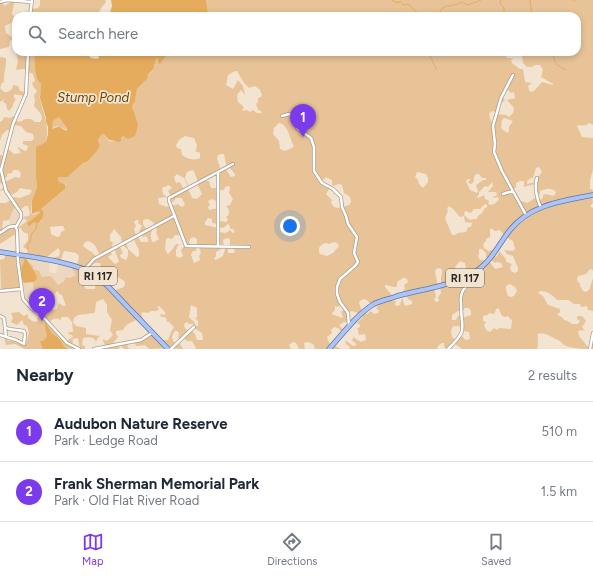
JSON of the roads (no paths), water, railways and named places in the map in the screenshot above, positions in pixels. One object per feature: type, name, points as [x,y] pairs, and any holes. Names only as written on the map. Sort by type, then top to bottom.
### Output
[{"type":"main road","name":"RI 117","points":[[329,349],[368,309],[379,302],[453,282],[476,272],[498,249],[510,230],[526,215],[552,204],[593,195]]},
{"type":"main road","name":"RI 117","points":[[0,252],[86,268],[100,278],[168,349]]},
{"type":"street","points":[[0,2],[7,0],[31,1],[30,12]]},
{"type":"street","points":[[28,56],[27,89],[13,125],[1,174],[2,184],[7,194],[21,213],[17,228],[22,299],[45,319],[67,343],[79,349]]},
{"type":"street","points":[[513,75],[501,98],[493,128],[495,154],[526,215]]},
{"type":"street","points":[[282,116],[289,114],[291,115],[296,121],[297,128],[311,138],[314,147],[314,170],[322,183],[333,189],[341,197],[342,207],[347,217],[348,224],[357,236],[354,254],[358,259],[358,262],[339,279],[337,289],[337,294],[342,305],[348,313],[350,327]]},
{"type":"street","points":[[233,164],[170,197],[169,201],[186,246],[249,247]]},
{"type":"street","points":[[218,172],[218,246]]},
{"type":"street","points":[[537,178],[537,199],[540,208]]},
{"type":"street","points":[[503,194],[513,192]]},
{"type":"street","points":[[86,268],[94,259],[174,216]]},
{"type":"street","points":[[0,233],[10,226],[17,228]]},
{"type":"street","points":[[448,349],[462,332],[461,294],[469,282],[468,276]]},
{"type":"street","points":[[0,291],[21,289]]},
{"type":"street","points":[[0,316],[4,318],[6,337]]},
{"type":"street","points":[[0,335],[24,344],[25,332],[23,330],[5,327]]},
{"type":"street","points":[[171,349],[194,327]]},
{"type":"street","points":[[94,349],[141,340],[152,333]]},
{"type":"street","points":[[590,349],[593,333]]},
{"type":"water","points":[[111,0],[206,0],[208,12],[110,12],[112,6]]},
{"type":"water","name":"Stump Pond","points":[[34,56],[89,56],[96,59],[99,58],[98,56],[166,56],[160,64],[158,62],[158,58],[155,61],[155,66],[148,74],[147,79],[137,89],[135,101],[132,106],[138,125],[135,136],[128,139],[123,136],[121,141],[118,142],[108,139],[104,134],[101,135],[98,140],[100,145],[98,150],[87,162],[83,163],[67,177],[59,177],[59,182],[65,184],[66,188],[41,209],[44,213],[42,219],[38,223],[34,222],[28,227],[27,223],[40,213],[39,211],[32,214],[32,201],[37,187],[36,147],[46,142],[48,134],[46,118],[40,98],[41,84],[38,81]],"holes":[[[59,117],[67,128],[67,131],[59,127],[52,129],[53,121]]]},
{"type":"water","points":[[25,259],[34,271],[37,278],[34,282],[24,283],[22,280],[21,271]]},
{"type":"water","points":[[45,321],[52,333],[59,338],[64,346],[69,349],[42,349],[40,341],[44,340],[47,336]]},
{"type":"waterway","points":[[392,0],[399,3],[400,1],[403,5],[408,4],[417,12]]},
{"type":"waterway","points":[[440,12],[442,8],[461,2],[468,5],[481,0]]},
{"type":"waterway","points":[[501,0],[500,3],[504,8],[504,12]]},
{"type":"waterway","points":[[530,0],[532,12]]},
{"type":"waterway","points":[[430,56],[437,70]]},
{"type":"waterway","points":[[554,56],[556,63],[566,70]]},
{"type":"waterway","points":[[28,250],[27,246],[30,242],[32,233],[36,230],[37,222]]},
{"type":"place","name":"Audubon Nature Reserve","points":[[303,137]]},
{"type":"place","name":"Frank Sherman Memorial Park","points":[[42,321]]}]
